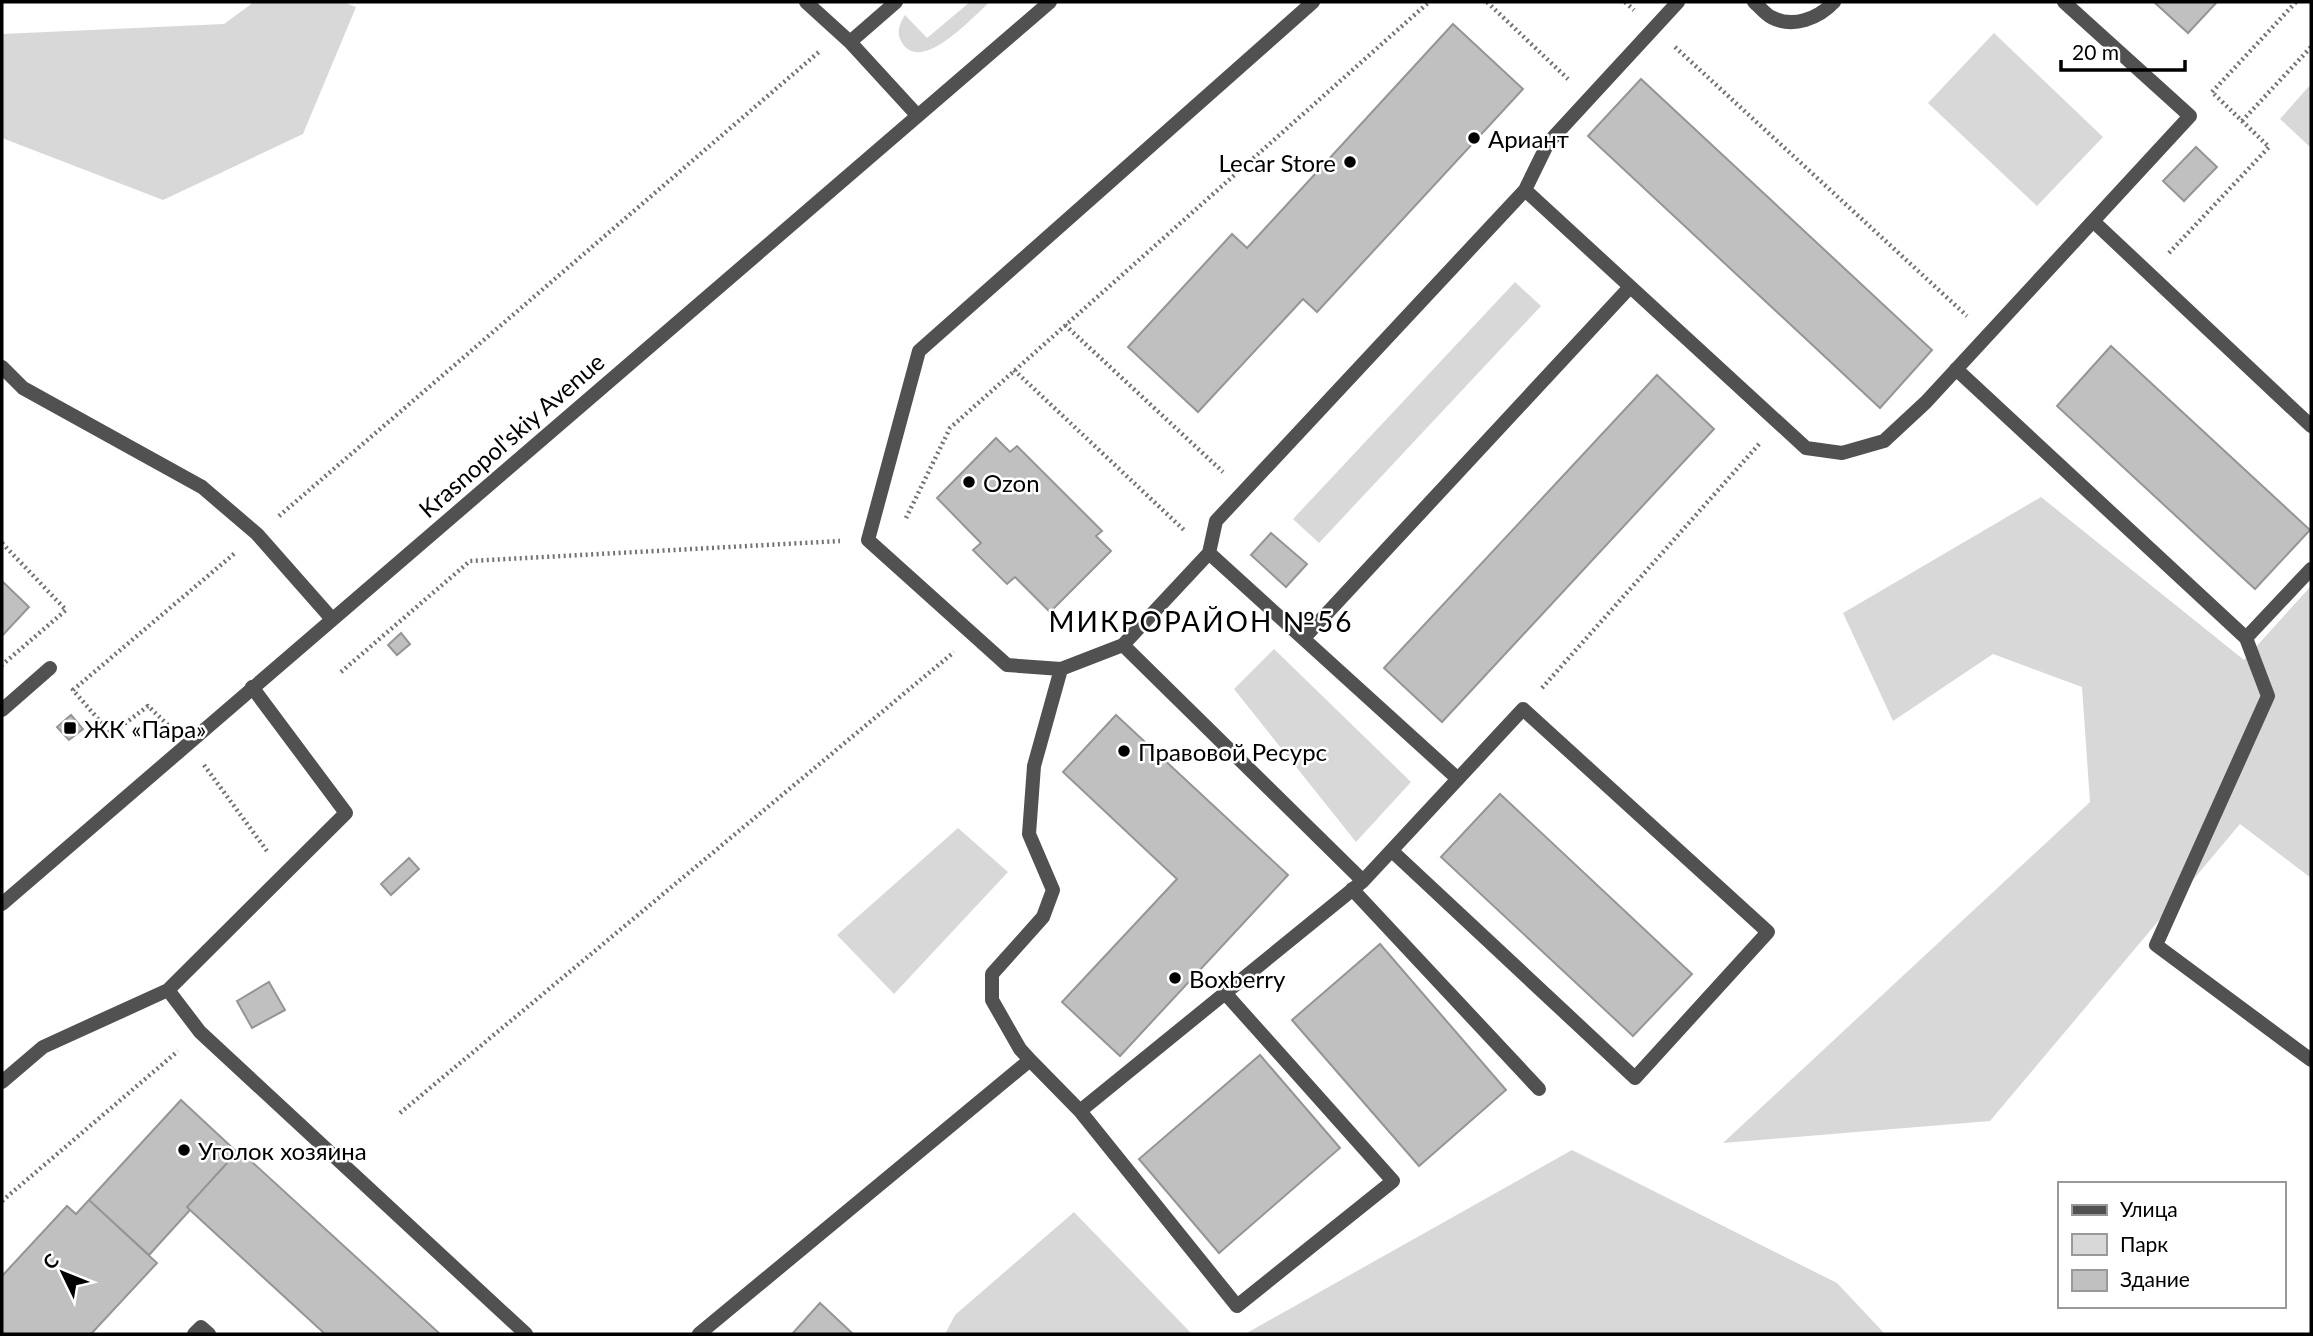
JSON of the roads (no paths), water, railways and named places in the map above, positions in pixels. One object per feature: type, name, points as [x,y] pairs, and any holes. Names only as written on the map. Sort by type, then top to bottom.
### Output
[{"type":"street","points":[[806,2],[850,42],[917,115]]},
{"type":"street","points":[[850,42],[896,2]]},
{"type":"street","name":"Krasnopol'skiy Avenue","points":[[2,904],[1050,2]]},
{"type":"street","points":[[1313,2],[919,351],[868,540],[1007,665],[1061,668],[1123,645],[1209,553],[1216,521],[1525,190],[1548,143],[1678,2]]},
{"type":"street","points":[[1754,2],[1772,18],[1799,23],[1824,13],[1834,2]]},
{"type":"street","points":[[1525,190],[1805,448],[1842,453],[1884,441],[1926,402],[2190,116],[2064,2]]},
{"type":"street","points":[[2093,222],[2311,426]]},
{"type":"street","points":[[1304,638],[1630,287]]},
{"type":"street","points":[[2,367],[23,388],[202,487],[257,534],[332,619]]},
{"type":"street","points":[[1956,369],[2246,638],[2269,696],[2156,945],[2311,1060]]},
{"type":"street","points":[[1209,553],[1458,779]]},
{"type":"street","points":[[2246,638],[2311,569]]},
{"type":"street","points":[[1123,645],[1357,885],[1539,1089]]},
{"type":"street","points":[[2,709],[50,668]]},
{"type":"street","points":[[1061,668],[1034,766],[1029,834],[1053,890],[1043,917],[992,974],[992,1000],[1020,1049],[1080,1111],[1237,1306],[1392,1181],[1225,993]]},
{"type":"street","points":[[2,1082],[43,1046],[168,990],[346,813],[252,687]]},
{"type":"street","points":[[1080,1111],[1357,885],[1392,851],[1523,709],[1768,932],[1635,1078],[1392,851]]},
{"type":"street","points":[[168,990],[200,1032],[526,1334]]},
{"type":"street","points":[[699,1334],[1030,1060]]},
{"type":"street","points":[[194,1334],[201,1326],[209,1334]]},
{"type":"place","name":"Ариант","points":[[1474,138]]},
{"type":"place","name":"Lecar Store","points":[[1350,162]]},
{"type":"place","name":"Ozon","points":[[969,482]]},
{"type":"place","name":"ЖК «Пара»","points":[[70,728]]},
{"type":"place","name":"Правовой Ресурс","points":[[1124,751]]},
{"type":"place","name":"Boxberry","points":[[1175,978]]},
{"type":"place","name":"Уголок хозяина","points":[[184,1150]]},
{"type":"district","name":"МИКРОРАЙОН №56","points":[[1201,621]]}]
